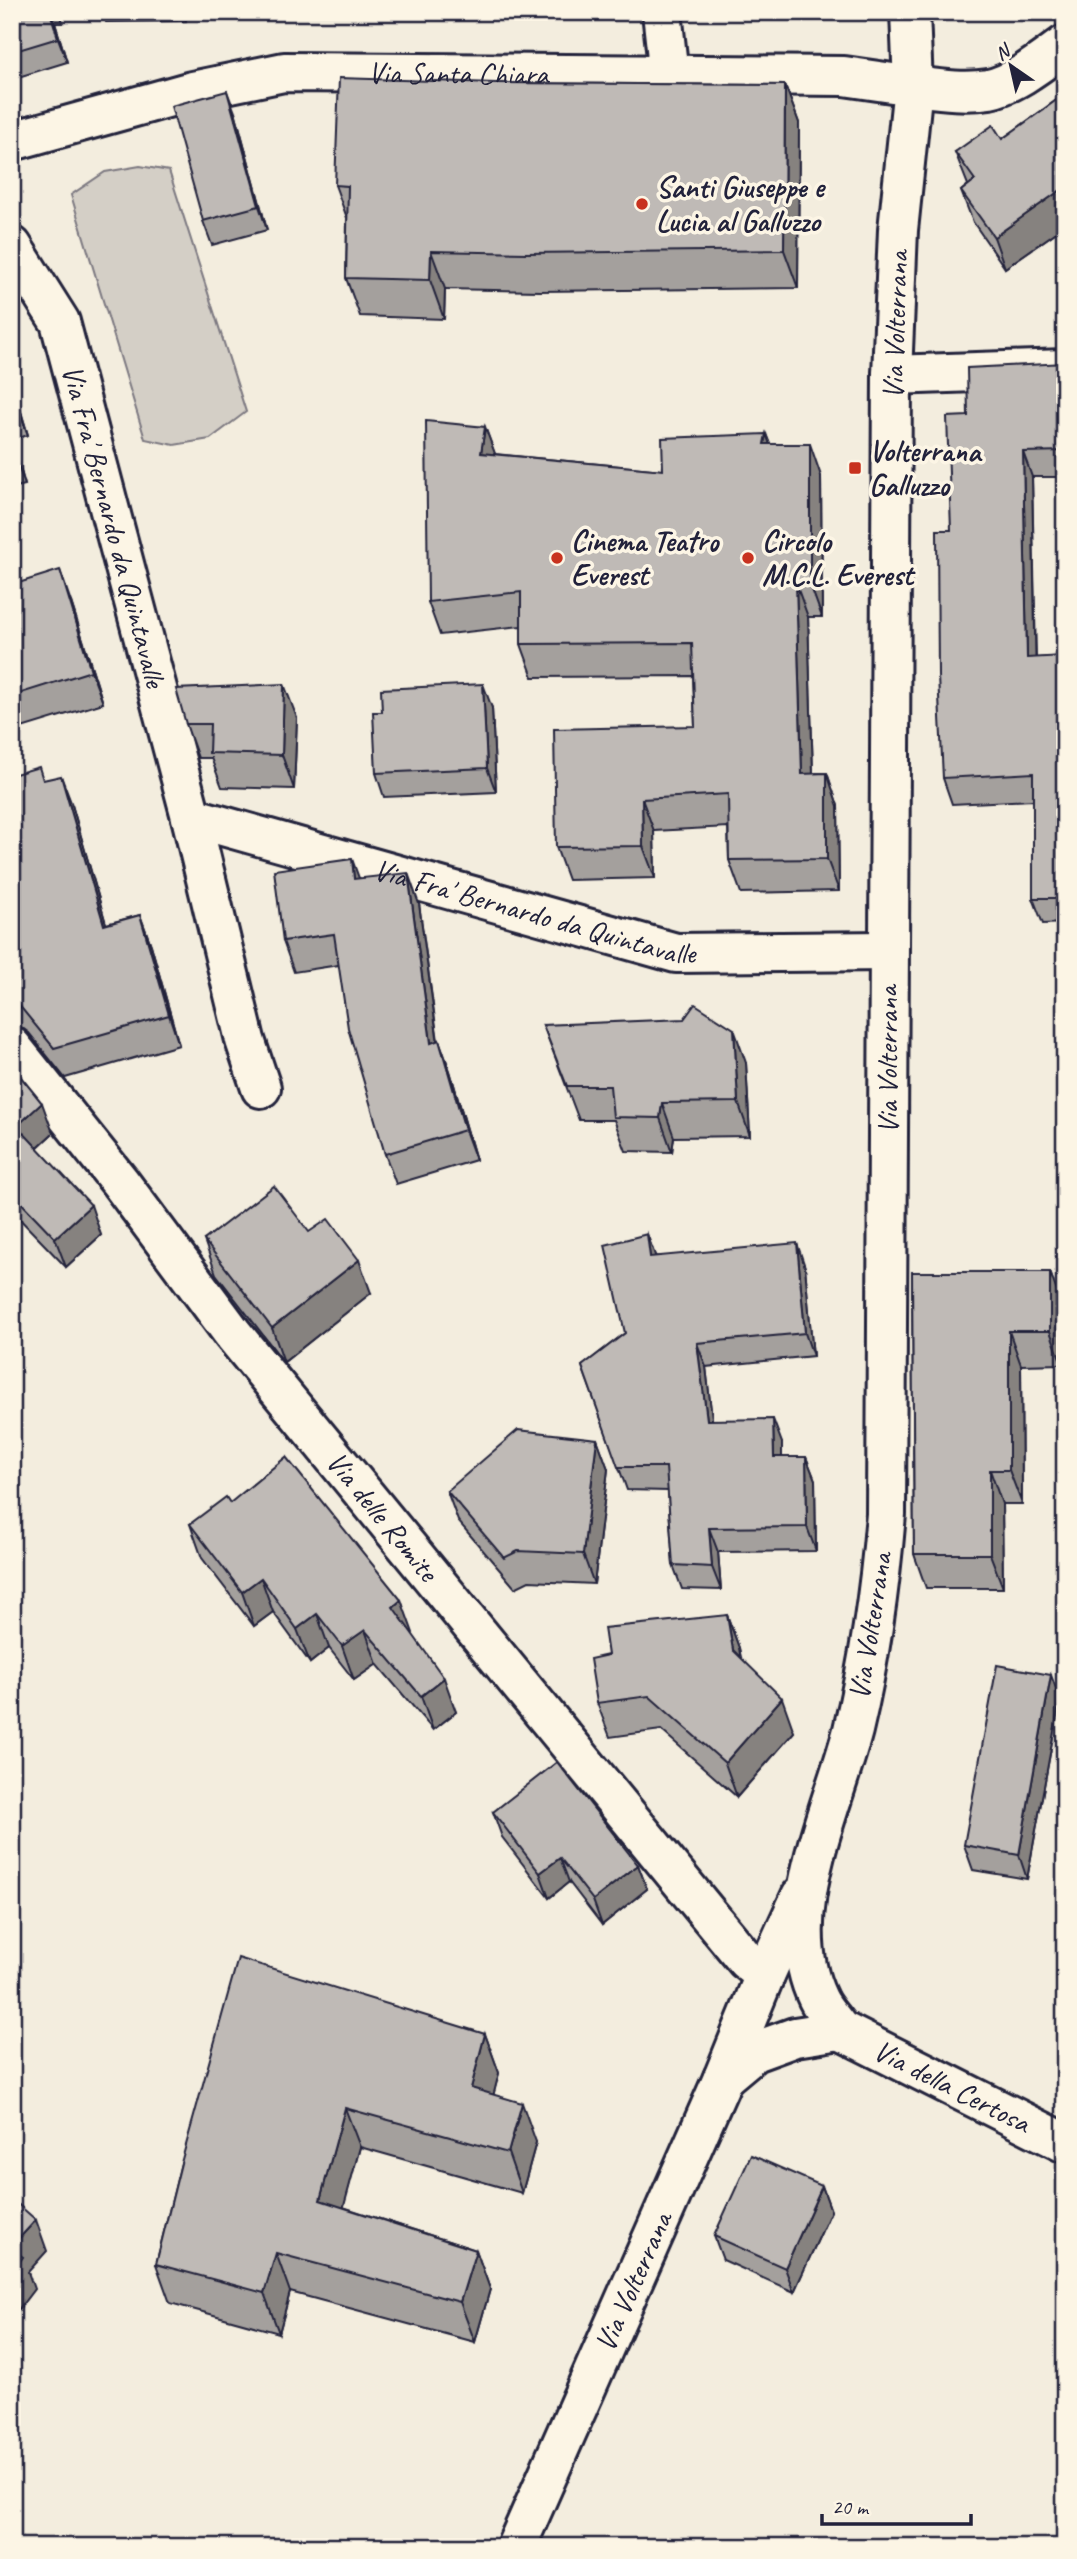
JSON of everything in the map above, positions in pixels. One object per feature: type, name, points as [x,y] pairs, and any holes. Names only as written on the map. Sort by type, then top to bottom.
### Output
[{"type":"street","points":[[662,12],[669,76]]},
{"type":"street","name":"Via Volterrana","points":[[516,2547],[723,2078],[754,2052],[795,2037],[840,2029],[818,2000],[806,1963],[805,1928],[809,1878],[853,1730],[879,1599],[886,1514],[892,375],[898,230],[913,86],[910,12]]},
{"type":"street","name":"Via Santa Chiara","points":[[12,141],[192,90],[284,72],[844,76],[954,90],[991,89],[1027,72],[1065,45]]},
{"type":"street","name":"Via Fra' Bernardo da Quintavalle","points":[[12,246],[60,321],[191,817],[245,1040],[261,1088]]},
{"type":"street","points":[[892,375],[1065,369]]},
{"type":"street","name":"Via Fra' Bernardo da Quintavalle","points":[[191,817],[676,953],[888,951]]},
{"type":"street","name":"Via delle Romite","points":[[12,1047],[120,1182],[233,1334],[712,1920],[746,1960],[765,1975]]},
{"type":"street","points":[[723,2078],[765,1975],[809,1878]]},
{"type":"street","points":[[765,1975],[770,2016],[781,2042]]},
{"type":"street","name":"Via della Certosa","points":[[840,2029],[1065,2143]]},
{"type":"shaded area","points":[[140,166],[169,171],[246,412],[210,439],[174,445],[145,439],[71,195],[105,172]]},
{"type":"building","points":[[12,12],[50,12],[58,38],[12,52]]},
{"type":"building","points":[[339,78],[496,83],[785,85],[784,250],[526,253],[431,251],[430,280],[346,278],[348,186],[335,185]]},
{"type":"building","points":[[227,91],[259,206],[203,221],[171,106]]},
{"type":"building","points":[[1065,94],[1065,187],[994,237],[961,191],[975,180],[955,152],[993,125],[1002,139]]},
{"type":"building","points":[[1065,363],[1065,451],[1023,452],[1027,658],[1065,656],[1065,898],[1033,898],[1033,773],[943,778],[938,676],[937,530],[951,530],[947,417],[968,416],[967,368]]},
{"type":"building","points":[[426,421],[485,427],[481,453],[663,470],[662,438],[766,434],[764,444],[810,444],[810,584],[796,584],[802,774],[827,773],[827,859],[729,860],[728,794],[642,799],[643,846],[556,847],[554,729],[695,726],[692,643],[521,644],[521,592],[428,602]]},
{"type":"building","points":[[60,570],[91,671],[12,696],[12,585]]},
{"type":"building","points":[[284,684],[282,755],[209,753],[210,724],[186,724],[176,689]]},
{"type":"building","points":[[483,684],[487,768],[376,773],[373,712],[382,712],[381,689]]},
{"type":"building","points":[[39,767],[43,780],[61,776],[104,925],[140,915],[169,1015],[54,1048],[12,999],[12,775]]},
{"type":"building","points":[[352,859],[354,879],[408,873],[431,1043],[439,1040],[465,1130],[385,1154],[348,1028],[334,934],[283,941],[274,870]]},
{"type":"building","points":[[695,1004],[734,1029],[738,1102],[662,1103],[660,1118],[613,1117],[610,1086],[567,1086],[543,1025],[684,1019]]},
{"type":"building","points":[[12,1066],[42,1103],[17,1126],[91,1205],[55,1238],[12,1193]]},
{"type":"building","points":[[274,1186],[309,1232],[328,1219],[359,1260],[272,1328],[204,1240]]},
{"type":"building","points":[[647,1234],[650,1257],[797,1243],[805,1333],[697,1343],[707,1420],[773,1419],[774,1457],[806,1457],[807,1527],[709,1528],[712,1567],[673,1565],[666,1467],[618,1467],[582,1366],[625,1333],[605,1245]]},
{"type":"building","points":[[912,1272],[1050,1272],[1050,1331],[1009,1331],[1009,1470],[990,1470],[990,1554],[914,1554]]},
{"type":"building","points":[[518,1430],[597,1439],[583,1554],[518,1551],[504,1558],[447,1491]]},
{"type":"building","points":[[286,1457],[401,1600],[393,1607],[444,1678],[421,1696],[365,1630],[342,1646],[317,1614],[297,1629],[261,1578],[242,1592],[190,1524],[226,1497],[230,1503]]},
{"type":"building","points":[[727,1615],[733,1650],[782,1698],[725,1763],[649,1696],[597,1703],[590,1659],[608,1655],[604,1628]]},
{"type":"building","points":[[997,1665],[1051,1675],[1019,1855],[964,1845]]},
{"type":"building","points":[[557,1762],[638,1865],[593,1900],[560,1858],[540,1873],[493,1812]]},
{"type":"building","points":[[238,1958],[485,2034],[471,2088],[522,2103],[508,2153],[345,2108],[320,2200],[476,2250],[460,2302],[276,2253],[264,2293],[156,2264]]},
{"type":"building","points":[[751,2155],[822,2186],[785,2268],[714,2236]]},
{"type":"building","points":[[12,2199],[36,2220],[12,2246]]},
{"type":"building","points":[[12,2249],[23,2257],[12,2272]]},
{"type":"place","name":"Santi Giuseppe e Lucia al Galluzzo","points":[[642,204]]},
{"type":"place","name":"Volterrana Galluzzo","points":[[855,468]]},
{"type":"place","name":"Cinema Teatro Everest","points":[[557,558]]},
{"type":"place","name":"Circolo M.C.L. Everest","points":[[748,558]]}]
